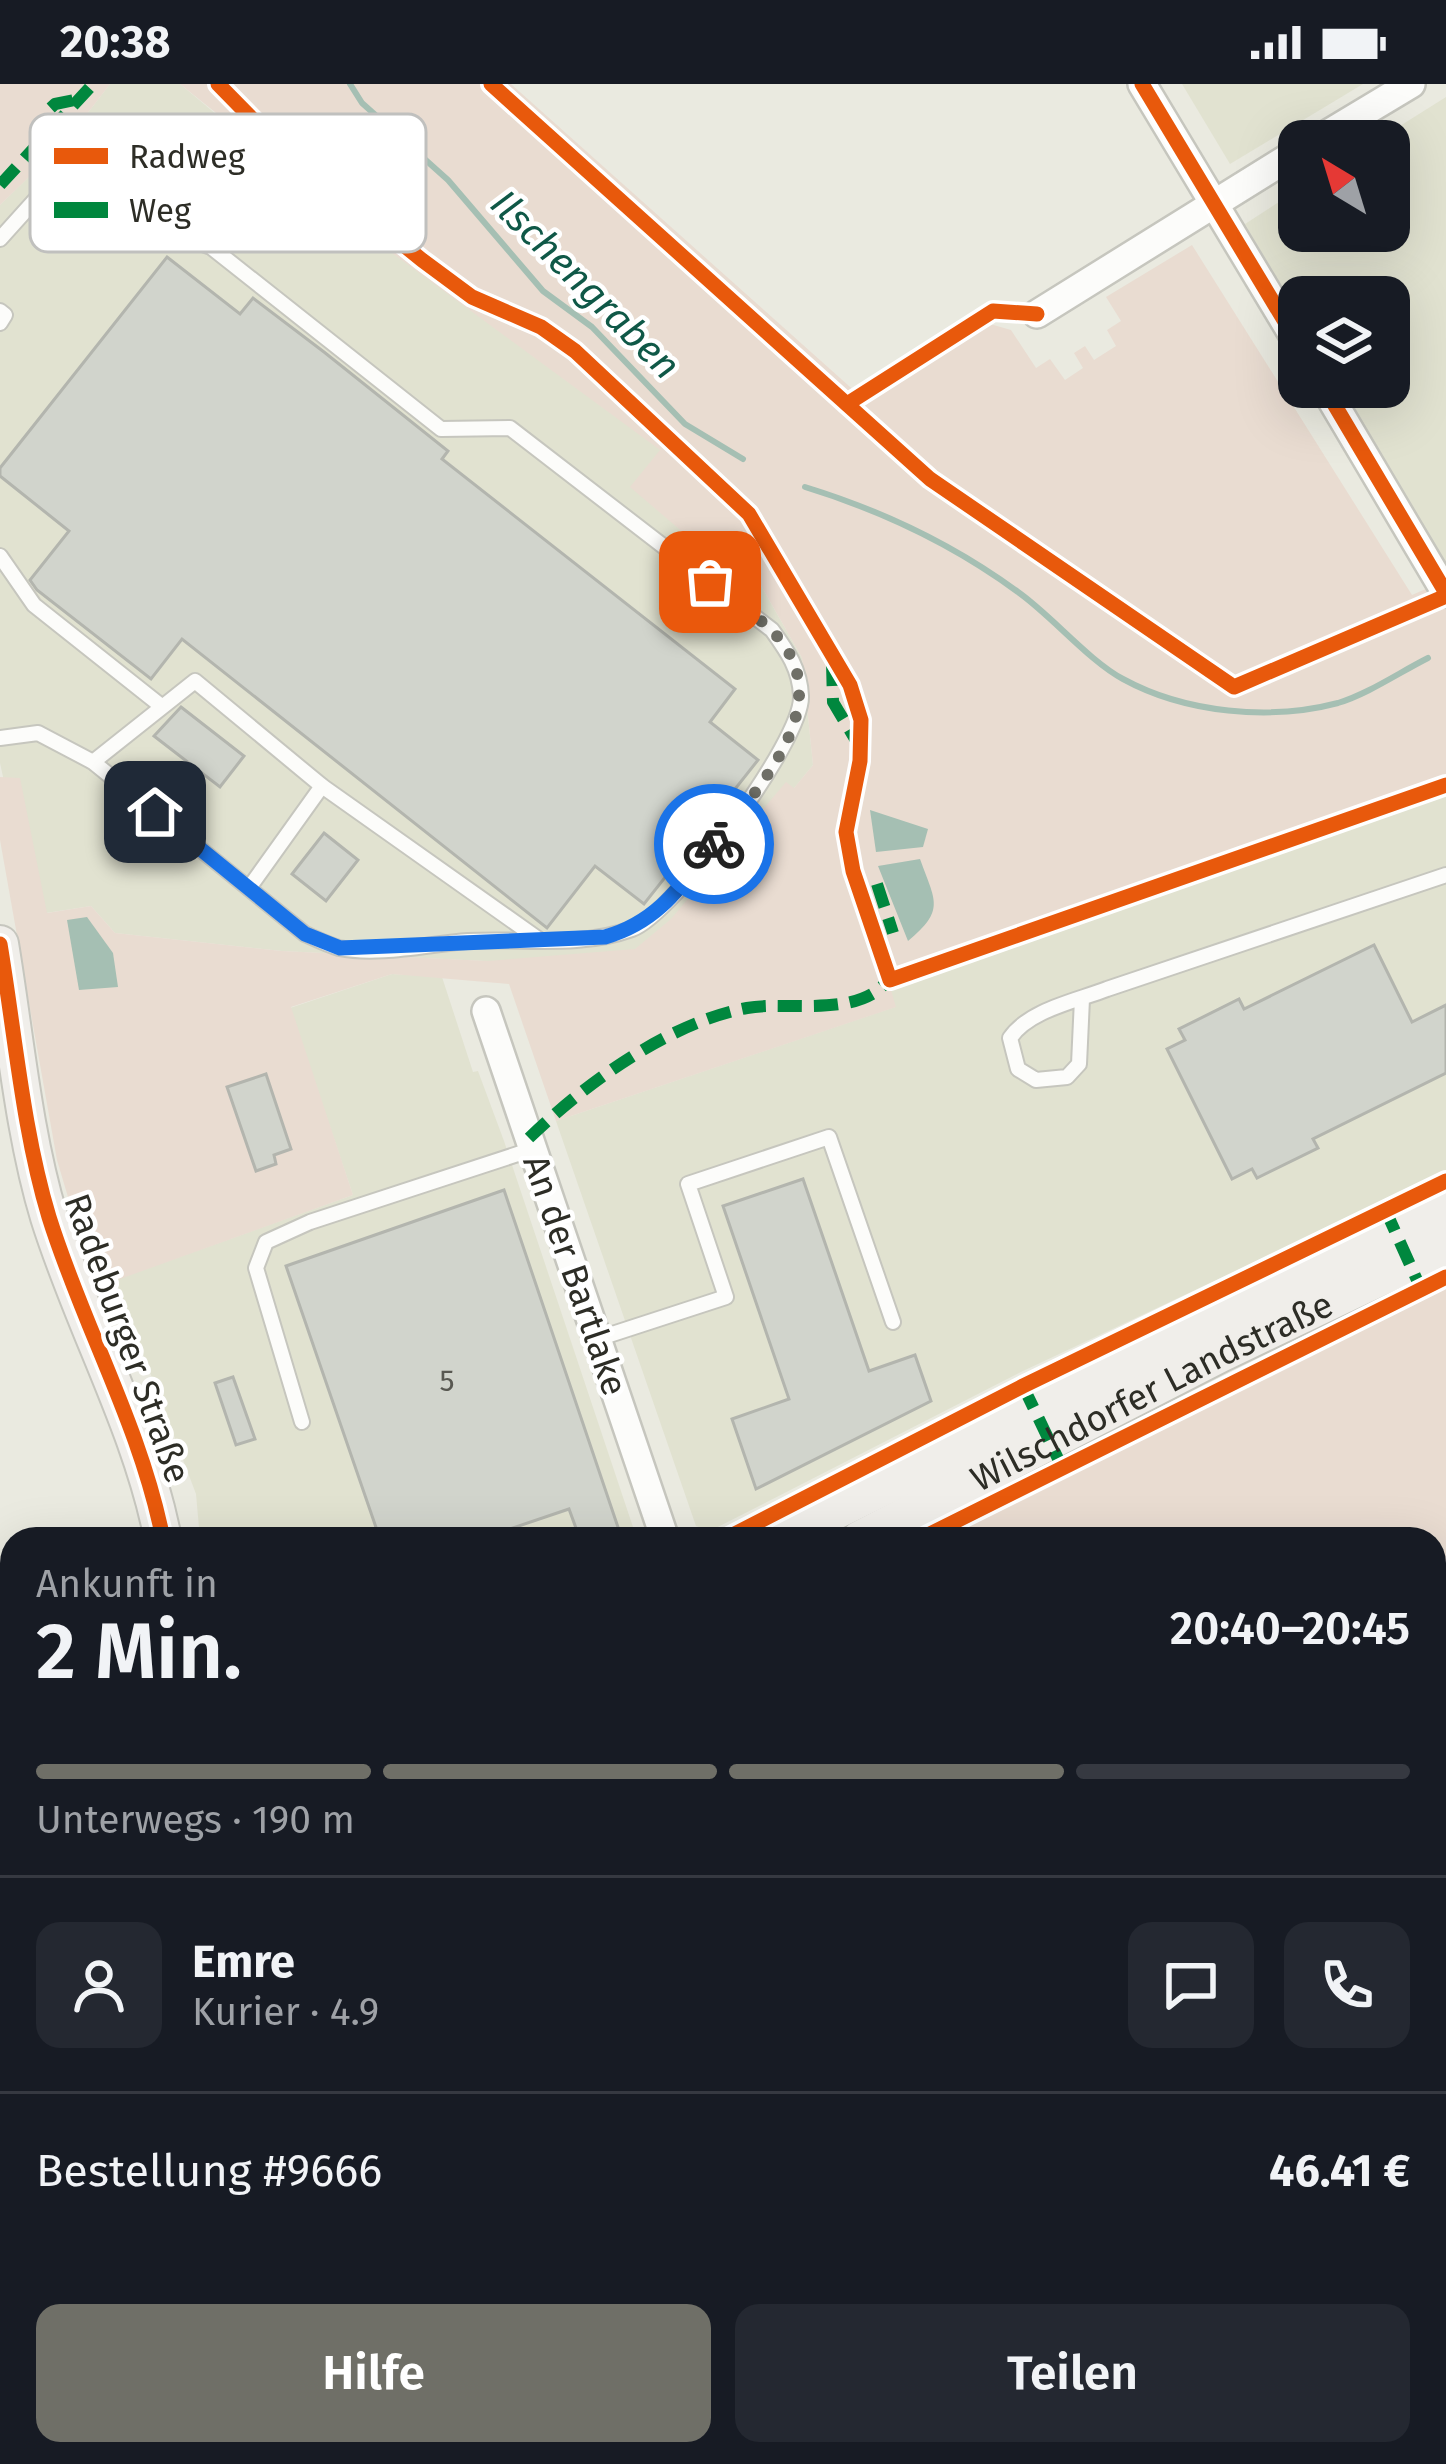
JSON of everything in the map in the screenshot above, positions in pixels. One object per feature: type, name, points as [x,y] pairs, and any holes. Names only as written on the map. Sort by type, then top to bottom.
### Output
[{"type":"main road","name":"Radeburger Straße","points":[[0,944],[47,1211],[80,1311],[141,1453],[160,1527]]},
{"type":"main road","name":"Wilschdorfer Landstraße","points":[[803,1527],[1446,1208]]},
{"type":"main road","name":"Wilschdorfer Landstraße","points":[[883,1527],[1220,1354],[1446,1246]]},
{"type":"street","points":[[1142,84],[1278,310]]},
{"type":"street","points":[[1351,120],[1411,84]]},
{"type":"street","points":[[1037,314],[1278,164]]},
{"type":"street","points":[[1336,408],[1446,592]]},
{"type":"street","name":"An der Bartlake","points":[[486,1011],[661,1527]]},
{"type":"lane","points":[[0,239],[30,206]]},
{"type":"lane","points":[[0,738],[38,733],[93,762],[305,934],[340,948],[605,937],[637,928],[663,908],[768,776],[793,733],[801,699],[793,658],[772,630],[510,428],[441,429],[217,252]]},
{"type":"lane","points":[[0,311],[5,315],[0,322]]},
{"type":"lane","points":[[0,556],[34,605],[160,705]]},
{"type":"lane","points":[[93,762],[195,681],[322,786],[541,941]]},
{"type":"lane","points":[[249,888],[322,786]]},
{"type":"lane","points":[[1082,999],[1079,1064],[1067,1077],[1036,1080],[1018,1070],[1010,1039],[1018,1027],[1082,999],[1446,875]]},
{"type":"lane","points":[[597,1339],[726,1297],[688,1184],[829,1137],[893,1322]]},
{"type":"lane","points":[[302,1422],[256,1268],[266,1242],[310,1222],[533,1149]]},
{"type":"shaded area","points":[[0,84],[110,84],[87,114],[30,114],[30,176],[0,205]]},
{"type":"shaded area","points":[[110,84],[180,84],[216,114],[87,114]]},
{"type":"shaded area","points":[[180,84],[511,84],[868,403],[990,324],[1011,330],[1036,368],[1050,359],[1065,380],[1083,368],[1074,353],[1085,346],[1094,360],[1116,346],[1107,330],[1121,321],[1106,297],[1192,245],[1278,382],[1278,408],[1294,408],[1412,595],[1446,580],[1446,792],[890,987],[896,1007],[556,1121],[509,984],[392,974],[291,1007],[353,1195],[95,1288],[57,1160],[0,840],[0,777],[20,778],[47,913],[91,906],[115,933],[282,951],[488,961],[635,949],[671,919],[786,782],[794,788],[813,765],[802,658],[742,552],[721,533],[706,552],[630,487],[660,450],[391,252],[426,252],[426,114],[217,114]]},
{"type":"shaded area","points":[[1182,84],[1363,84],[1303,120],[1278,120],[1278,135],[1230,164]]},
{"type":"shaded area","points":[[1446,97],[1446,568],[1352,408],[1410,408],[1410,276],[1278,276],[1278,281],[1245,224],[1278,203],[1278,252],[1410,252],[1409,120]]},
{"type":"shaded area","points":[[30,176],[30,252],[393,252],[661,450],[705,552],[721,533],[742,552],[802,658],[813,765],[646,969],[282,951],[115,933],[91,906],[33,915],[0,763],[0,205]]},
{"type":"shaded area","points":[[1446,792],[1446,1172],[1023,1371],[718,1527],[699,1527],[556,1121],[895,1007],[889,987]]},
{"type":"shaded area","points":[[870,810],[928,829],[923,847],[876,852]]},
{"type":"shaded area","points":[[920,859],[934,904],[928,921],[908,941],[878,866]]},
{"type":"shaded area","points":[[87,917],[113,953],[118,987],[79,990],[67,920]]},
{"type":"shaded area","points":[[392,974],[442,977],[473,1072],[478,1071],[504,1141],[633,1527],[199,1527],[196,1494],[115,1280],[353,1195],[290,1008]]},
{"type":"shaded area","points":[[1446,1288],[1446,1527],[958,1527]]},
{"type":"building","points":[[167,257],[240,314],[253,298],[324,352],[448,451],[442,459],[735,689],[710,722],[758,760],[644,904],[595,866],[547,928],[182,639],[151,679],[37,590],[30,580],[69,531],[0,476],[0,468]]},
{"type":"building","points":[[181,707],[244,756],[220,787],[154,736]]},
{"type":"building","points":[[324,833],[358,860],[326,901],[292,874]]},
{"type":"building","points":[[1374,945],[1412,1022],[1446,1005],[1446,1073],[1313,1139],[1318,1148],[1257,1178],[1252,1169],[1232,1179],[1167,1049],[1185,1040],[1179,1029],[1239,999],[1244,1009]]},
{"type":"building","points":[[266,1074],[291,1149],[274,1155],[276,1164],[256,1171],[227,1087]]},
{"type":"building","points":[[803,1179],[869,1371],[915,1355],[931,1401],[756,1489],[732,1419],[789,1399],[723,1206]]},
{"type":"building","points":[[504,1190],[618,1527],[576,1527],[569,1509],[516,1527],[376,1527],[286,1266]]},
{"type":"building","points":[[233,1377],[255,1439],[236,1445],[215,1383]]},
{"type":"waterway","name":"Ilschengraben","points":[[350,84],[374,114]]},
{"type":"waterway","name":"Ilschengraben","points":[[426,160],[543,291],[592,327],[685,424],[743,459]]},
{"type":"waterway","name":"Ilschengraben","points":[[805,487],[861,506],[968,559],[1031,602],[1110,671],[1173,700],[1256,712],[1312,709],[1361,694],[1428,658]]},
{"type":"marked path","points":[[65,114],[93,84]]},
{"type":"marked path","points":[[44,114],[55,104],[84,98]]},
{"type":"marked path","points":[[0,185],[30,152]]},
{"type":"marked path","points":[[832,662],[833,702],[858,744]]},
{"type":"marked path","points":[[877,884],[893,933]]},
{"type":"marked path","points":[[529,1138],[602,1077],[688,1027],[747,1008],[847,1003],[881,987],[893,972]]},
{"type":"marked path","points":[[1385,1209],[1421,1289]]},
{"type":"marked path","points":[[1023,1386],[1062,1467]]},
{"type":"cycle path","points":[[218,84],[247,114]]},
{"type":"cycle path","points":[[491,84],[930,479],[1234,687],[1446,596]]},
{"type":"cycle path","points":[[1142,84],[1278,310]]},
{"type":"cycle path","points":[[412,252],[472,297],[541,327],[575,351],[749,514],[850,685],[861,720],[860,761],[846,832],[853,871],[890,980],[1446,785]]},
{"type":"cycle path","points":[[847,404],[993,311],[1037,314]]},
{"type":"cycle path","points":[[1336,408],[1446,593]]},
{"type":"cycle path","points":[[0,944],[26,1117],[49,1217],[141,1457],[160,1527]]},
{"type":"cycle path","points":[[748,1527],[1023,1386],[1446,1181]]},
{"type":"cycle path","points":[[944,1527],[1446,1277]]},
{"type":"way so far","points":[[710,582],[772,630],[793,658],[801,699],[793,733],[768,776],[714,844]]},
{"type":"route","points":[[155,812],[305,934],[340,948],[605,937],[637,928],[663,908],[714,844]]}]
